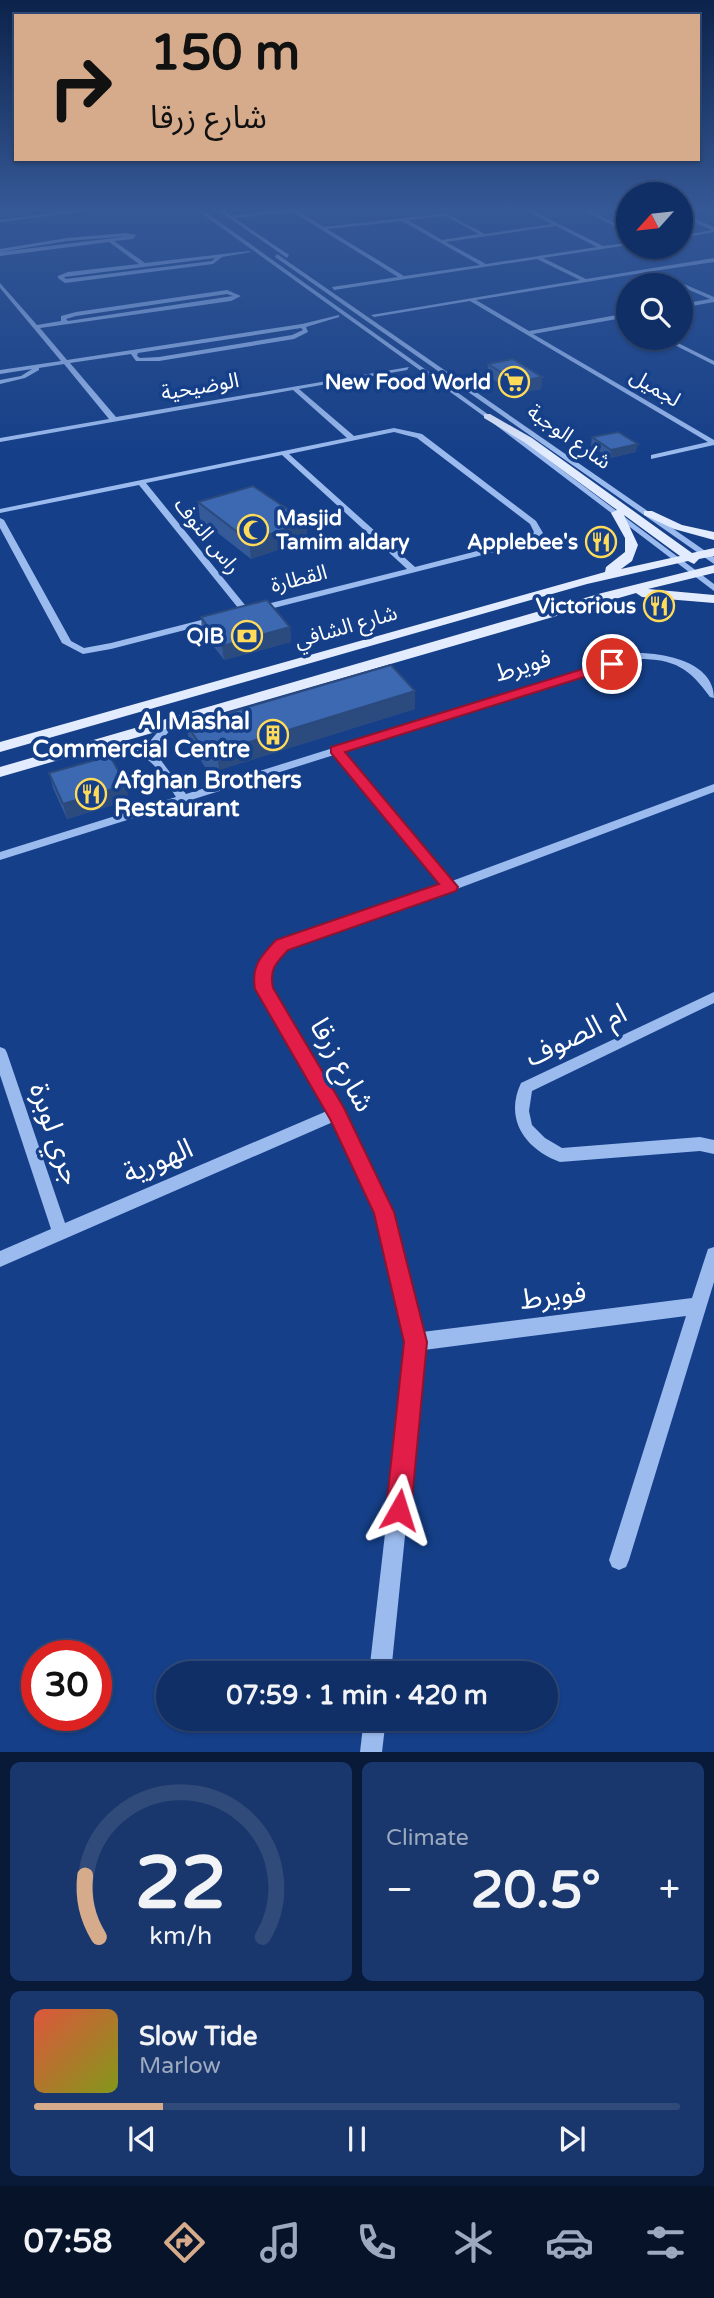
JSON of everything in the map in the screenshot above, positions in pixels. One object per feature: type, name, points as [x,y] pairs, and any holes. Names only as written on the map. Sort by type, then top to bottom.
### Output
[{"type":"main road","points":[[487,416],[528,440],[702,564]]},
{"type":"main road","points":[[584,581],[627,561],[633,551],[631,536],[617,513]]},
{"type":"main road","points":[[648,513],[678,527],[714,536]]},
{"type":"main road","points":[[500,627],[588,595],[702,564]]},
{"type":"main road","name":"شارع الشافي","points":[[0,747],[584,581],[702,564]]},
{"type":"main road","name":"شارع الشافي","points":[[0,772],[607,596],[702,564]]},
{"type":"main road","points":[[607,596],[646,593],[714,599]]},
{"type":"street","points":[[4,290],[114,420]]},
{"type":"street","name":"شارع الوجبة","points":[[301,290],[429,383],[445,387]]},
{"type":"street","name":"شارع الوجبة","points":[[310,290],[617,513],[702,564]]},
{"type":"street","name":"شارع الوجبة","points":[[325,290],[648,513],[702,564],[714,588]]},
{"type":"street","name":"شارع الوجبة","points":[[337,290],[393,327],[404,344]]},
{"type":"street","points":[[374,314],[530,290]]},
{"type":"street","points":[[693,290],[714,299]]},
{"type":"street","points":[[35,327],[68,323],[231,299],[238,296],[227,292],[63,317],[62,320],[68,323]]},
{"type":"street","name":"لجميل","points":[[470,299],[714,443]]},
{"type":"street","points":[[693,303],[714,299]]},
{"type":"street","points":[[0,372],[303,326],[337,316]]},
{"type":"street","points":[[528,333],[616,319]]},
{"type":"street","points":[[318,323],[347,323]]},
{"type":"street","points":[[135,352],[134,356],[138,360],[159,359],[294,337],[306,331],[303,326]]},
{"type":"street","points":[[688,350],[714,363]]},
{"type":"street","points":[[0,382],[23,377],[46,364]]},
{"type":"street","name":"الوضيحية","points":[[0,440],[407,368]]},
{"type":"street","points":[[294,388],[353,439]]},
{"type":"street","name":"القطارة","points":[[0,511],[394,430],[419,436],[533,523],[539,533],[527,541],[234,615]]},
{"type":"street","points":[[654,457],[714,443]]},
{"type":"street","points":[[285,453],[413,570]]},
{"type":"street","name":"راس النوف","points":[[141,482],[246,612]]},
{"type":"street","points":[[0,520],[67,643],[82,651],[222,618]]},
{"type":"street","name":"فويرط","points":[[0,856],[637,656],[677,659],[700,675],[714,695]]},
{"type":"street","points":[[153,754],[156,740],[171,723]]},
{"type":"street","points":[[108,741],[135,746],[153,754],[183,798]]},
{"type":"street","points":[[336,750],[450,887]]},
{"type":"street","name":"شارع زرقا","points":[[381,1661],[416,1342],[384,1212],[337,1114],[264,989],[262,975],[265,963],[282,945],[450,887],[714,788]]},
{"type":"street","name":"ام الصوف","points":[[714,998],[526,1087],[520,1106],[523,1127],[540,1144],[560,1154],[700,1144],[714,1147]]},
{"type":"street","name":"جري لوبرة","points":[[0,1053],[60,1231]]},
{"type":"street","name":"الهورية","points":[[0,1259],[337,1114]]},
{"type":"street","points":[[619,1560],[714,1255]]},
{"type":"street","name":"فويرط","points":[[416,1342],[698,1306]]},
{"type":"street","points":[[371,1752],[373,1731]]},
{"type":"building","points":[[513,359],[542,377],[516,382],[488,364]]},
{"type":"building","points":[[618,432],[638,444],[611,450],[592,437]]},
{"type":"building","points":[[253,486],[307,522],[249,541],[198,502]]},
{"type":"building","points":[[267,600],[290,627],[222,646],[201,617]]},
{"type":"building","points":[[391,665],[415,691],[217,752],[203,749],[187,725]]},
{"type":"building","points":[[110,756],[126,785],[63,804],[49,773]]},
{"type":"place","name":"New Food World","points":[[514,382]]},
{"type":"place","name":"Masjid Tamim aldary","points":[[253,530]]},
{"type":"place","name":"Applebee's","points":[[601,542]]},
{"type":"place","name":"Victorious","points":[[659,606]]},
{"type":"place","name":"QIB","points":[[247,636]]},
{"type":"place","name":"Al Mashal Commercial Centre","points":[[273,735]]},
{"type":"place","name":"Afghan Brothers Restaurant","points":[[91,794]]},
{"type":"route","points":[[399,1510],[416,1342],[384,1212],[337,1114],[264,989],[262,975],[265,963],[282,945],[296,939],[450,887],[336,750],[612,664]]}]
